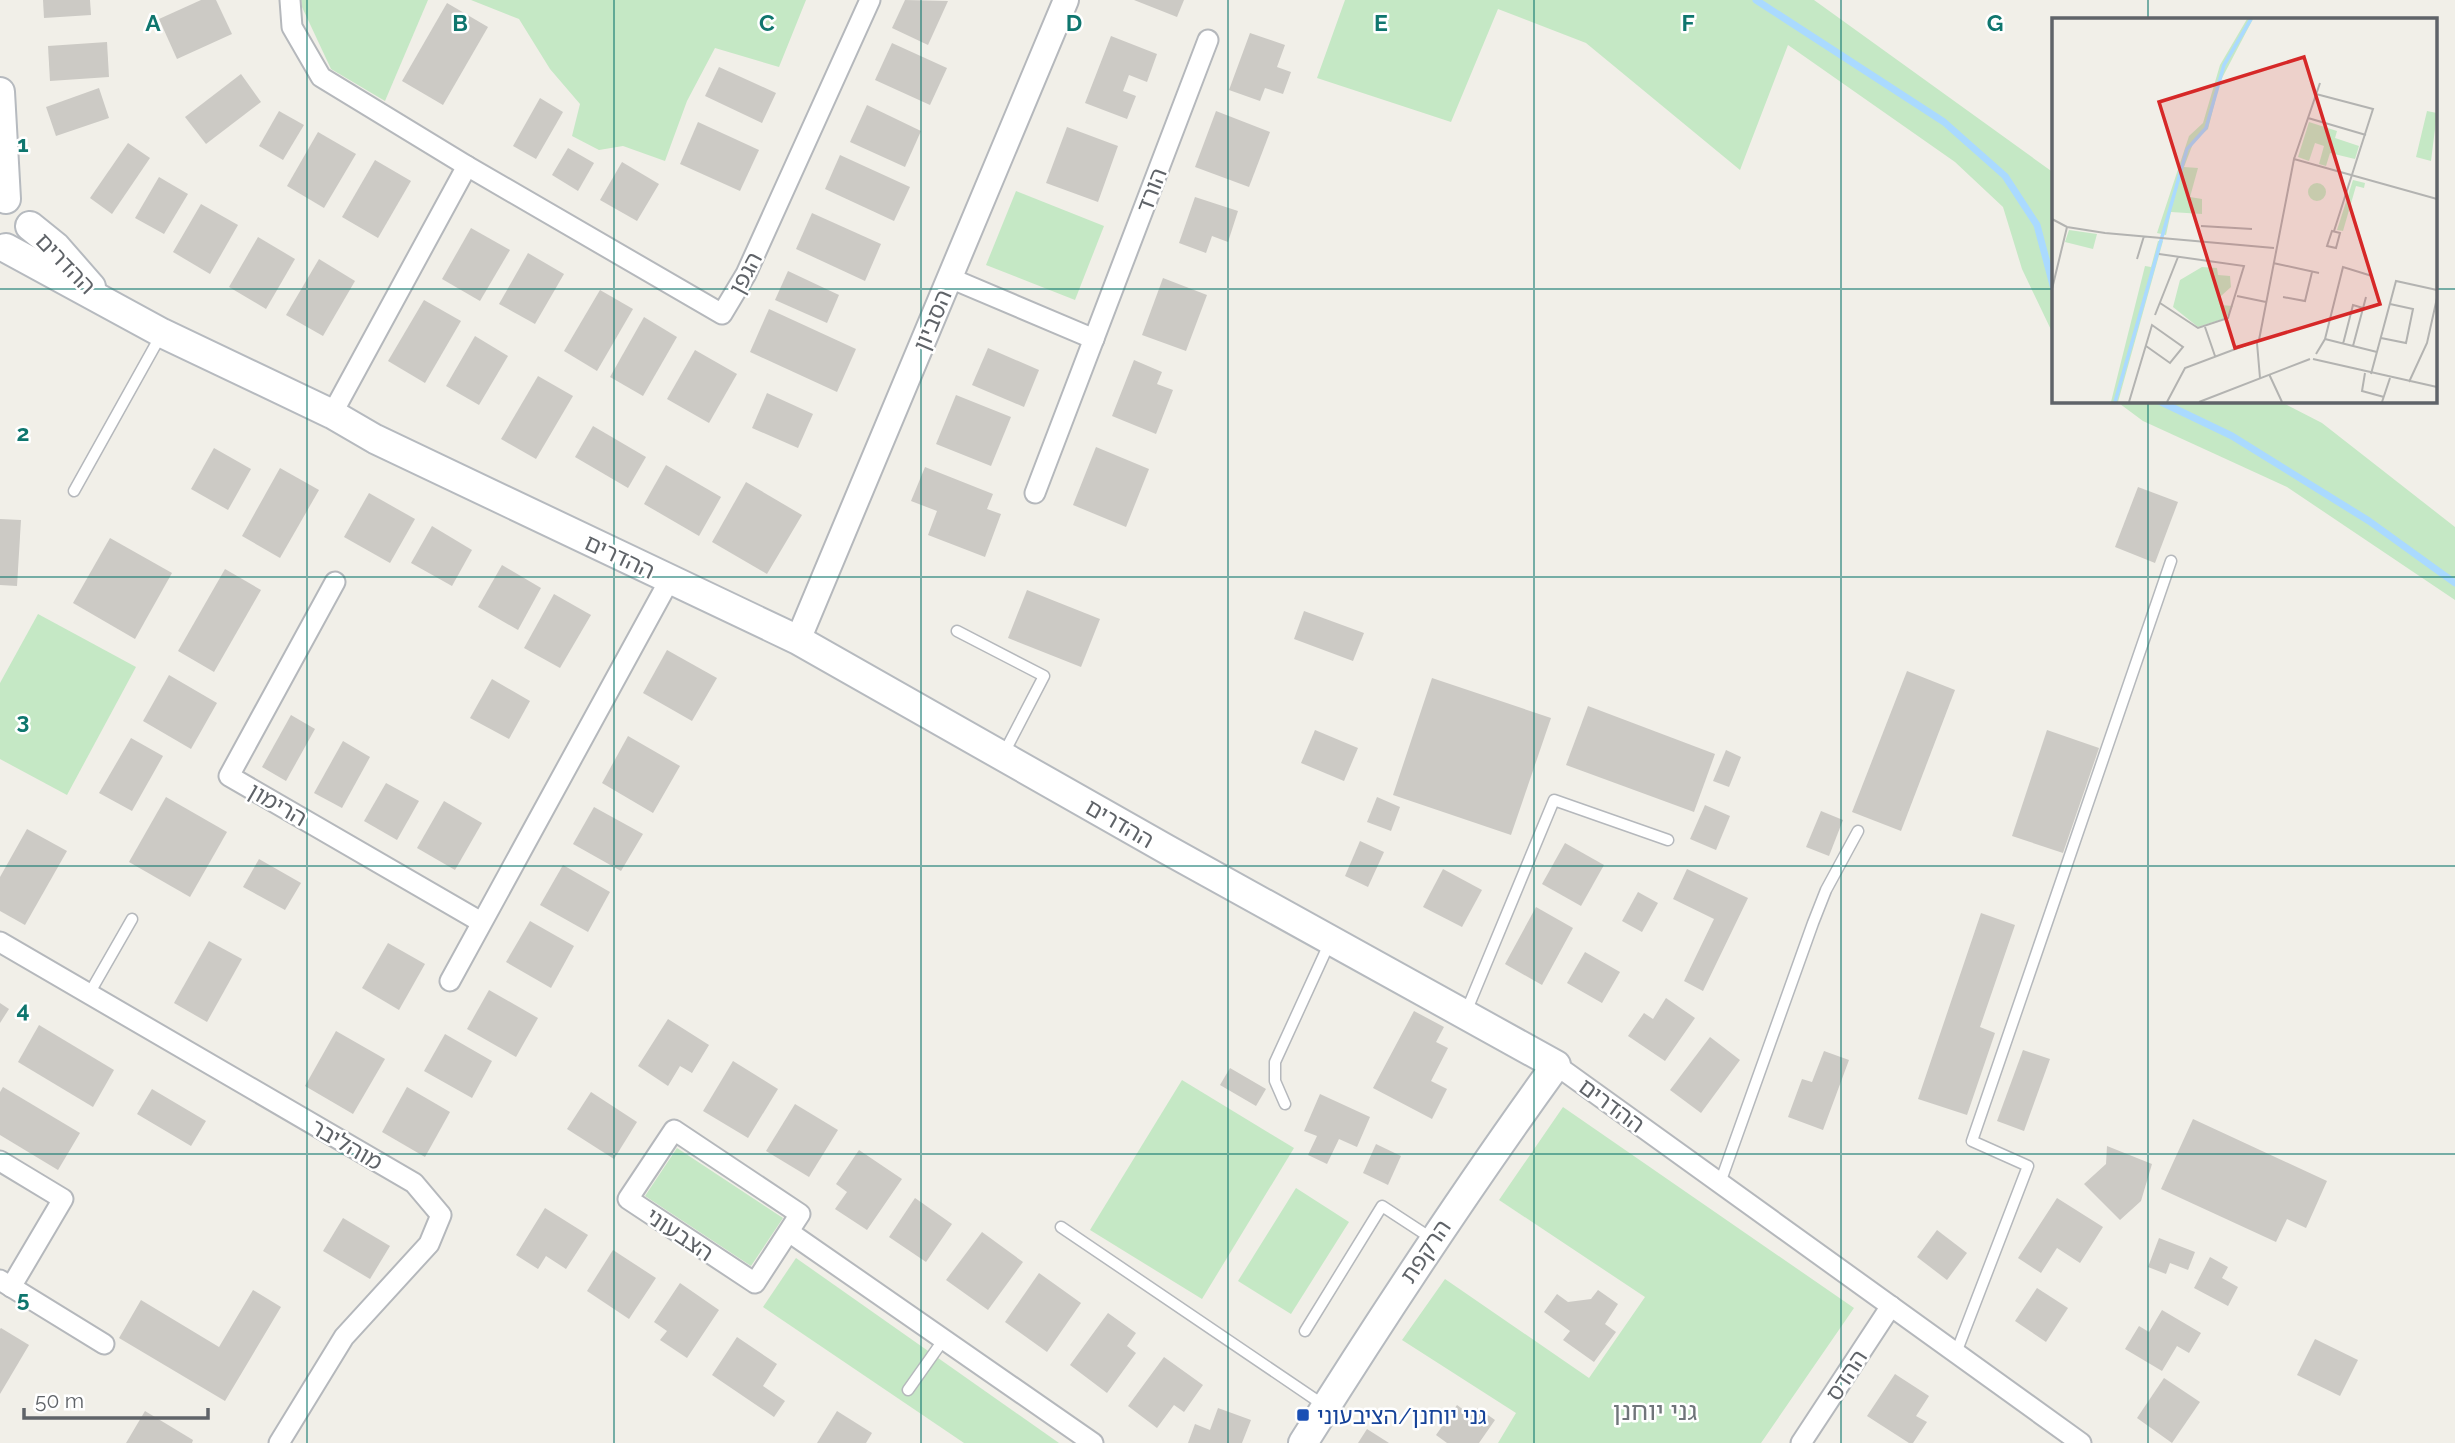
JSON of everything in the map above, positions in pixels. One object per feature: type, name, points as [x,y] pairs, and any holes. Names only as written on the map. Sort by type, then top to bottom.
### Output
[{"type":"main road","points":[[0,92],[3,200]]},
{"type":"main road","name":"ההדרים","points":[[3,200],[19,204],[25,209],[30,217],[30,226],[56,247],[102,300]]},
{"type":"main road","points":[[3,247],[22,242],[30,226]]},
{"type":"main road","name":"ההדרים","points":[[3,247],[162,333],[332,414],[375,439],[798,640],[1556,1065]]},
{"type":"main road","name":"הרקפת","points":[[1303,1443],[1433,1240],[1556,1065]]},
{"type":"street","name":"הגפן","points":[[290,0],[292,27],[321,77],[467,166],[722,314],[746,274],[870,0]]},
{"type":"street","name":"הסביון","points":[[798,640],[1066,0]]},
{"type":"street","name":"הורד","points":[[1035,493],[1208,40]]},
{"type":"street","points":[[332,414],[467,166]]},
{"type":"street","points":[[950,278],[1094,340]]},
{"type":"street","points":[[450,981],[670,579]]},
{"type":"street","name":"הרימון","points":[[335,582],[229,776],[481,922]]},
{"type":"street","name":"מוהליבר","points":[[0,942],[414,1183],[442,1215],[429,1244],[344,1337],[279,1443]]},
{"type":"street","name":"ההדרים","points":[[1556,1065],[2081,1443]]},
{"type":"street","name":"הצבעוני","points":[[674,1130],[800,1214],[789,1232],[755,1283],[628,1199],[674,1130]]},
{"type":"street","points":[[0,1161],[63,1199],[5,1283],[104,1344]]},
{"type":"street","points":[[789,1232],[1092,1443]]},
{"type":"street","name":"ההדס","points":[[1801,1443],[1891,1306]]},
{"type":"lane","points":[[74,491],[162,333]]},
{"type":"lane","points":[[1956,1353],[2028,1166],[1972,1141],[2171,561]]},
{"type":"lane","points":[[957,631],[1044,676],[1003,755]]},
{"type":"lane","points":[[1465,1014],[1555,800],[1668,840]]},
{"type":"lane","points":[[1720,1183],[1812,923],[1826,890],[1858,831]]},
{"type":"lane","points":[[89,994],[132,919]]},
{"type":"lane","points":[[1285,1104],[1275,1081],[1275,1062],[1331,940]]},
{"type":"lane","points":[[1305,1331],[1382,1206],[1433,1240]]},
{"type":"lane","points":[[1061,1227],[1326,1406]]},
{"type":"lane","points":[[908,1390],[944,1339]]},
{"type":"green space","points":[[301,0],[428,0],[385,101],[331,69]]},
{"type":"green space","points":[[471,0],[806,0],[779,67],[715,48],[687,101],[665,161],[623,146],[599,150],[572,136],[580,104],[550,69],[519,19]]},
{"type":"green space","points":[[1345,0],[1814,0],[2052,172],[2052,332],[2022,269],[2003,207],[1955,162],[1788,45],[1740,170],[1586,43],[1498,9],[1451,122],[1317,78]]},
{"type":"green space","points":[[1016,191],[1104,226],[1075,300],[986,265]]},
{"type":"green space","points":[[2117,402],[2281,402],[2322,423],[2455,527],[2455,600],[2287,487],[2143,421]]},
{"type":"green space","points":[[38,614],[136,667],[67,795],[0,759],[0,683]]},
{"type":"green space","points":[[1182,1080],[1294,1148],[1202,1299],[1090,1230]]},
{"type":"green space","points":[[1563,1107],[1854,1308],[1761,1443],[1498,1443],[1516,1413],[1402,1340],[1445,1279],[1589,1378],[1645,1297],[1499,1200]]},
{"type":"green space","points":[[677,1148],[783,1218],[751,1266],[645,1196]]},
{"type":"green space","points":[[1296,1188],[1349,1222],[1291,1314],[1238,1281]]},
{"type":"green space","points":[[796,1258],[1059,1443],[964,1443],[763,1307]]},
{"type":"building","points":[[43,0],[90,0],[91,15],[44,18]]},
{"type":"building","points":[[201,0],[216,0],[232,34],[177,59],[159,19]]},
{"type":"building","points":[[905,0],[948,1],[928,45],[892,28]]},
{"type":"building","points":[[1134,0],[1184,0],[1177,17]]},
{"type":"building","points":[[447,3],[488,27],[443,105],[402,81]]},
{"type":"building","points":[[1250,33],[1285,45],[1277,67],[1291,72],[1283,94],[1265,88],[1260,101],[1229,90]]},
{"type":"building","points":[[1111,36],[1157,54],[1147,82],[1129,75],[1123,91],[1136,96],[1127,119],[1085,103]]},
{"type":"building","points":[[107,42],[109,77],[50,81],[48,46]]},
{"type":"building","points":[[892,43],[947,68],[930,105],[875,80]]},
{"type":"building","points":[[719,67],[776,93],[762,123],[705,96]]},
{"type":"building","points":[[241,74],[261,102],[206,144],[185,117]]},
{"type":"building","points":[[99,88],[109,118],[56,136],[46,107]]},
{"type":"building","points":[[540,98],[563,112],[536,159],[513,146]]},
{"type":"building","points":[[867,105],[921,131],[905,167],[850,142]]},
{"type":"building","points":[[279,111],[304,125],[283,160],[259,146]]},
{"type":"building","points":[[1216,111],[1270,132],[1249,187],[1195,167]]},
{"type":"building","points":[[698,122],[759,150],[740,191],[680,164]]},
{"type":"building","points":[[1067,127],[1118,146],[1098,202],[1046,183]]},
{"type":"building","points":[[318,132],[356,154],[324,208],[287,186]]},
{"type":"building","points":[[128,143],[150,158],[112,214],[90,198]]},
{"type":"building","points":[[568,148],[594,163],[578,191],[552,175]]},
{"type":"building","points":[[840,155],[910,187],[894,221],[825,189]]},
{"type":"building","points":[[375,160],[411,181],[378,238],[342,217]]},
{"type":"building","points":[[622,162],[659,184],[637,221],[600,200]]},
{"type":"building","points":[[159,177],[188,194],[164,234],[135,218]]},
{"type":"building","points":[[1195,197],[1238,211],[1228,242],[1212,236],[1206,253],[1179,243]]},
{"type":"building","points":[[201,204],[238,225],[210,274],[173,252]]},
{"type":"building","points":[[812,213],[881,244],[865,281],[796,249]]},
{"type":"building","points":[[471,228],[510,250],[480,301],[442,279]]},
{"type":"building","points":[[258,237],[295,259],[266,309],[229,287]]},
{"type":"building","points":[[528,253],[564,274],[535,324],[499,304]]},
{"type":"building","points":[[319,259],[355,281],[323,336],[286,315]]},
{"type":"building","points":[[788,271],[839,295],[827,323],[775,300]]},
{"type":"building","points":[[1163,278],[1207,295],[1186,351],[1142,335]]},
{"type":"building","points":[[600,290],[633,309],[597,371],[564,351]]},
{"type":"building","points":[[424,300],[461,321],[425,383],[388,361]]},
{"type":"building","points":[[769,309],[856,349],[837,392],[750,352]]},
{"type":"building","points":[[644,317],[677,337],[643,396],[610,377]]},
{"type":"building","points":[[475,336],[508,356],[479,405],[446,386]]},
{"type":"building","points":[[988,348],[1039,370],[1024,407],[972,385]]},
{"type":"building","points":[[695,350],[737,374],[709,423],[667,399]]},
{"type":"building","points":[[1134,360],[1162,372],[1157,384],[1173,390],[1156,434],[1112,416]]},
{"type":"building","points":[[538,376],[573,396],[536,459],[501,439]]},
{"type":"building","points":[[767,393],[813,414],[798,448],[752,428]]},
{"type":"building","points":[[956,395],[1011,417],[991,466],[936,444]]},
{"type":"building","points":[[593,426],[646,457],[628,488],[575,457]]},
{"type":"building","points":[[1096,447],[1149,469],[1126,527],[1073,505]]},
{"type":"building","points":[[214,448],[251,469],[228,510],[191,489]]},
{"type":"building","points":[[666,465],[721,497],[699,536],[644,504]]},
{"type":"building","points":[[925,467],[993,494],[987,509],[1001,514],[985,557],[928,535],[937,511],[911,501]]},
{"type":"building","points":[[280,468],[319,490],[280,558],[242,536]]},
{"type":"building","points":[[746,482],[802,515],[767,574],[712,542]]},
{"type":"building","points":[[2138,487],[2178,502],[2155,563],[2115,547]]},
{"type":"building","points":[[369,493],[415,519],[390,563],[344,537]]},
{"type":"building","points":[[0,519],[21,520],[17,586],[0,585]]},
{"type":"building","points":[[432,526],[472,550],[452,586],[411,563]]},
{"type":"building","points":[[110,538],[172,573],[135,639],[73,603]]},
{"type":"building","points":[[502,565],[541,588],[518,630],[478,607]]},
{"type":"building","points":[[225,569],[261,590],[214,672],[178,651]]},
{"type":"building","points":[[1027,590],[1100,619],[1081,667],[1008,638]]},
{"type":"building","points":[[554,594],[591,615],[560,668],[524,648]]},
{"type":"building","points":[[1304,611],[1364,633],[1353,661],[1294,639]]},
{"type":"building","points":[[667,650],[717,678],[692,721],[643,693]]},
{"type":"building","points":[[1907,671],[1955,690],[1901,831],[1852,812]]},
{"type":"building","points":[[169,675],[217,703],[191,749],[143,721]]},
{"type":"building","points":[[1432,678],[1551,718],[1511,835],[1393,795]]},
{"type":"building","points":[[492,679],[530,701],[509,739],[470,718]]},
{"type":"building","points":[[1588,706],[1715,754],[1694,812],[1566,765]]},
{"type":"building","points":[[291,715],[315,729],[286,781],[262,767]]},
{"type":"building","points":[[1315,730],[1358,748],[1344,781],[1301,763]]},
{"type":"building","points":[[2047,730],[2099,748],[2063,853],[2012,836]]},
{"type":"building","points":[[628,736],[680,766],[653,813],[602,783]]},
{"type":"building","points":[[131,738],[163,756],[132,811],[99,793]]},
{"type":"building","points":[[343,741],[370,757],[342,808],[314,793]]},
{"type":"building","points":[[1726,750],[1741,757],[1729,787],[1713,781]]},
{"type":"building","points":[[386,783],[419,801],[397,840],[364,821]]},
{"type":"building","points":[[166,797],[227,832],[190,897],[129,862]]},
{"type":"building","points":[[1377,797],[1400,807],[1391,831],[1367,822]]},
{"type":"building","points":[[444,801],[482,823],[455,870],[417,848]]},
{"type":"building","points":[[1705,805],[1730,816],[1716,850],[1690,839]]},
{"type":"building","points":[[594,807],[643,834],[621,871],[573,844]]},
{"type":"building","points":[[1821,811],[1843,820],[1829,856],[1806,847]]},
{"type":"building","points":[[27,829],[67,851],[25,925],[0,911],[0,877]]},
{"type":"building","points":[[1360,841],[1384,852],[1368,887],[1345,876]]},
{"type":"building","points":[[1565,843],[1604,865],[1581,906],[1542,884]]},
{"type":"building","points":[[259,859],[301,883],[285,910],[243,887]]},
{"type":"building","points":[[563,865],[610,892],[588,932],[540,905]]},
{"type":"building","points":[[1443,869],[1482,890],[1462,927],[1423,907]]},
{"type":"building","points":[[1687,869],[1748,898],[1703,991],[1684,981],[1714,919],[1673,899]]},
{"type":"building","points":[[1638,892],[1658,903],[1642,932],[1622,921]]},
{"type":"building","points":[[1536,907],[1573,928],[1542,985],[1505,964]]},
{"type":"building","points":[[1981,913],[2015,925],[1980,1027],[1995,1033],[1967,1115],[1918,1099]]},
{"type":"building","points":[[530,921],[574,946],[551,988],[506,962]]},
{"type":"building","points":[[209,941],[242,959],[207,1022],[174,1003]]},
{"type":"building","points":[[388,943],[425,964],[399,1010],[362,988]]},
{"type":"building","points":[[1585,952],[1620,972],[1602,1003],[1567,983]]},
{"type":"building","points":[[489,990],[538,1018],[516,1057],[467,1029]]},
{"type":"building","points":[[1666,998],[1695,1018],[1665,1061],[1628,1036],[1644,1013],[1653,1019]]},
{"type":"building","points":[[0,1003],[9,1009],[0,1023]]},
{"type":"building","points":[[1414,1011],[1444,1027],[1436,1042],[1448,1048],[1431,1081],[1447,1089],[1432,1119],[1373,1088]]},
{"type":"building","points":[[668,1019],[709,1045],[692,1073],[680,1066],[668,1086],[638,1066]]},
{"type":"building","points":[[39,1025],[114,1070],[93,1107],[18,1062]]},
{"type":"building","points":[[336,1031],[385,1059],[353,1114],[305,1086]]},
{"type":"building","points":[[445,1034],[492,1061],[472,1098],[424,1071]]},
{"type":"building","points":[[1710,1037],[1740,1060],[1701,1113],[1670,1090]]},
{"type":"building","points":[[2023,1050],[2050,1059],[2024,1131],[1997,1121]]},
{"type":"building","points":[[1824,1051],[1849,1060],[1823,1130],[1788,1117],[1802,1079],[1812,1082]]},
{"type":"building","points":[[733,1061],[778,1089],[748,1138],[703,1111]]},
{"type":"building","points":[[1230,1068],[1266,1089],[1256,1106],[1220,1085]]},
{"type":"building","points":[[3,1087],[80,1133],[58,1170],[0,1135],[0,1092]]},
{"type":"building","points":[[407,1087],[450,1112],[425,1157],[382,1132]]},
{"type":"building","points":[[152,1089],[206,1121],[191,1146],[137,1114]]},
{"type":"building","points":[[591,1092],[637,1122],[614,1159],[567,1129]]},
{"type":"building","points":[[1320,1094],[1370,1117],[1357,1147],[1339,1139],[1327,1164],[1308,1155],[1317,1136],[1304,1131]]},
{"type":"building","points":[[795,1104],[838,1130],[809,1177],[766,1151]]},
{"type":"building","points":[[2193,1119],[2327,1181],[2306,1228],[2287,1219],[2276,1242],[2161,1189]]},
{"type":"building","points":[[1376,1144],[1401,1156],[1388,1185],[1363,1173]]},
{"type":"building","points":[[2107,1146],[2152,1164],[2141,1201],[2120,1220],[2084,1184],[2106,1164]]},
{"type":"building","points":[[859,1150],[902,1179],[867,1230],[835,1209],[847,1192],[836,1184]]},
{"type":"building","points":[[915,1198],[952,1224],[926,1262],[889,1237]]},
{"type":"building","points":[[2057,1198],[2103,1227],[2080,1263],[2057,1248],[2041,1273],[2018,1258]]},
{"type":"building","points":[[545,1208],[588,1235],[566,1269],[546,1256],[538,1269],[516,1255]]},
{"type":"building","points":[[343,1218],[390,1246],[370,1279],[323,1251]]},
{"type":"building","points":[[1937,1230],[1967,1253],[1947,1280],[1917,1257]]},
{"type":"building","points":[[982,1232],[1023,1262],[988,1310],[946,1280]]},
{"type":"building","points":[[2159,1238],[2195,1252],[2188,1270],[2170,1263],[2166,1274],[2148,1267]]},
{"type":"building","points":[[613,1250],[656,1278],[629,1319],[587,1291]]},
{"type":"building","points":[[2210,1257],[2228,1267],[2222,1278],[2238,1287],[2228,1306],[2194,1288]]},
{"type":"building","points":[[1039,1273],[1081,1303],[1047,1352],[1005,1322]]},
{"type":"building","points":[[680,1283],[719,1310],[687,1358],[660,1340],[667,1331],[654,1322]]},
{"type":"building","points":[[2037,1288],[2068,1308],[2046,1342],[2015,1321]]},
{"type":"building","points":[[253,1290],[281,1307],[225,1401],[119,1338],[141,1300],[219,1347]]},
{"type":"building","points":[[1598,1290],[1618,1304],[1605,1324],[1616,1332],[1594,1362],[1563,1340],[1570,1331],[1544,1312],[1557,1294],[1568,1302],[1591,1299]]},
{"type":"building","points":[[2162,1310],[2201,1333],[2189,1353],[2177,1346],[2162,1371],[2125,1349],[2139,1326],[2149,1332]]},
{"type":"building","points":[[1108,1313],[1136,1333],[1127,1346],[1136,1353],[1107,1393],[1070,1365]]},
{"type":"building","points":[[0,1329],[29,1345],[0,1394]]},
{"type":"building","points":[[737,1337],[777,1364],[763,1386],[785,1401],[774,1417],[712,1375]]},
{"type":"building","points":[[2315,1339],[2358,1360],[2340,1396],[2297,1375]]},
{"type":"building","points":[[1164,1357],[1203,1385],[1184,1412],[1174,1405],[1157,1428],[1128,1406]]},
{"type":"building","points":[[1895,1374],[1929,1396],[1916,1416],[1927,1422],[1913,1443],[1867,1416]]},
{"type":"building","points":[[2164,1378],[2200,1402],[2172,1443],[2137,1418]]},
{"type":"building","points":[[1457,1405],[1472,1416],[1478,1408],[1495,1420],[1479,1443],[1447,1443],[1436,1435]]},
{"type":"building","points":[[1218,1408],[1251,1420],[1242,1443],[1188,1443],[1195,1424],[1210,1430]]},
{"type":"building","points":[[145,1411],[193,1440],[192,1443],[126,1443]]},
{"type":"building","points":[[837,1411],[872,1433],[866,1443],[817,1443]]},
{"type":"building","points":[[1367,1429],[1389,1443],[1358,1443]]},
{"type":"waterway","points":[[1756,0],[1944,122],[2005,176],[2037,225],[2052,281]]},
{"type":"waterway","points":[[2161,402],[2232,436],[2369,521],[2455,583]]},
{"type":"place","name":"גני יוחנן/הציבעוני","points":[[1303,1415]]},
{"type":"district","name":"גני יוחנן","points":[[1655,1411]]}]
